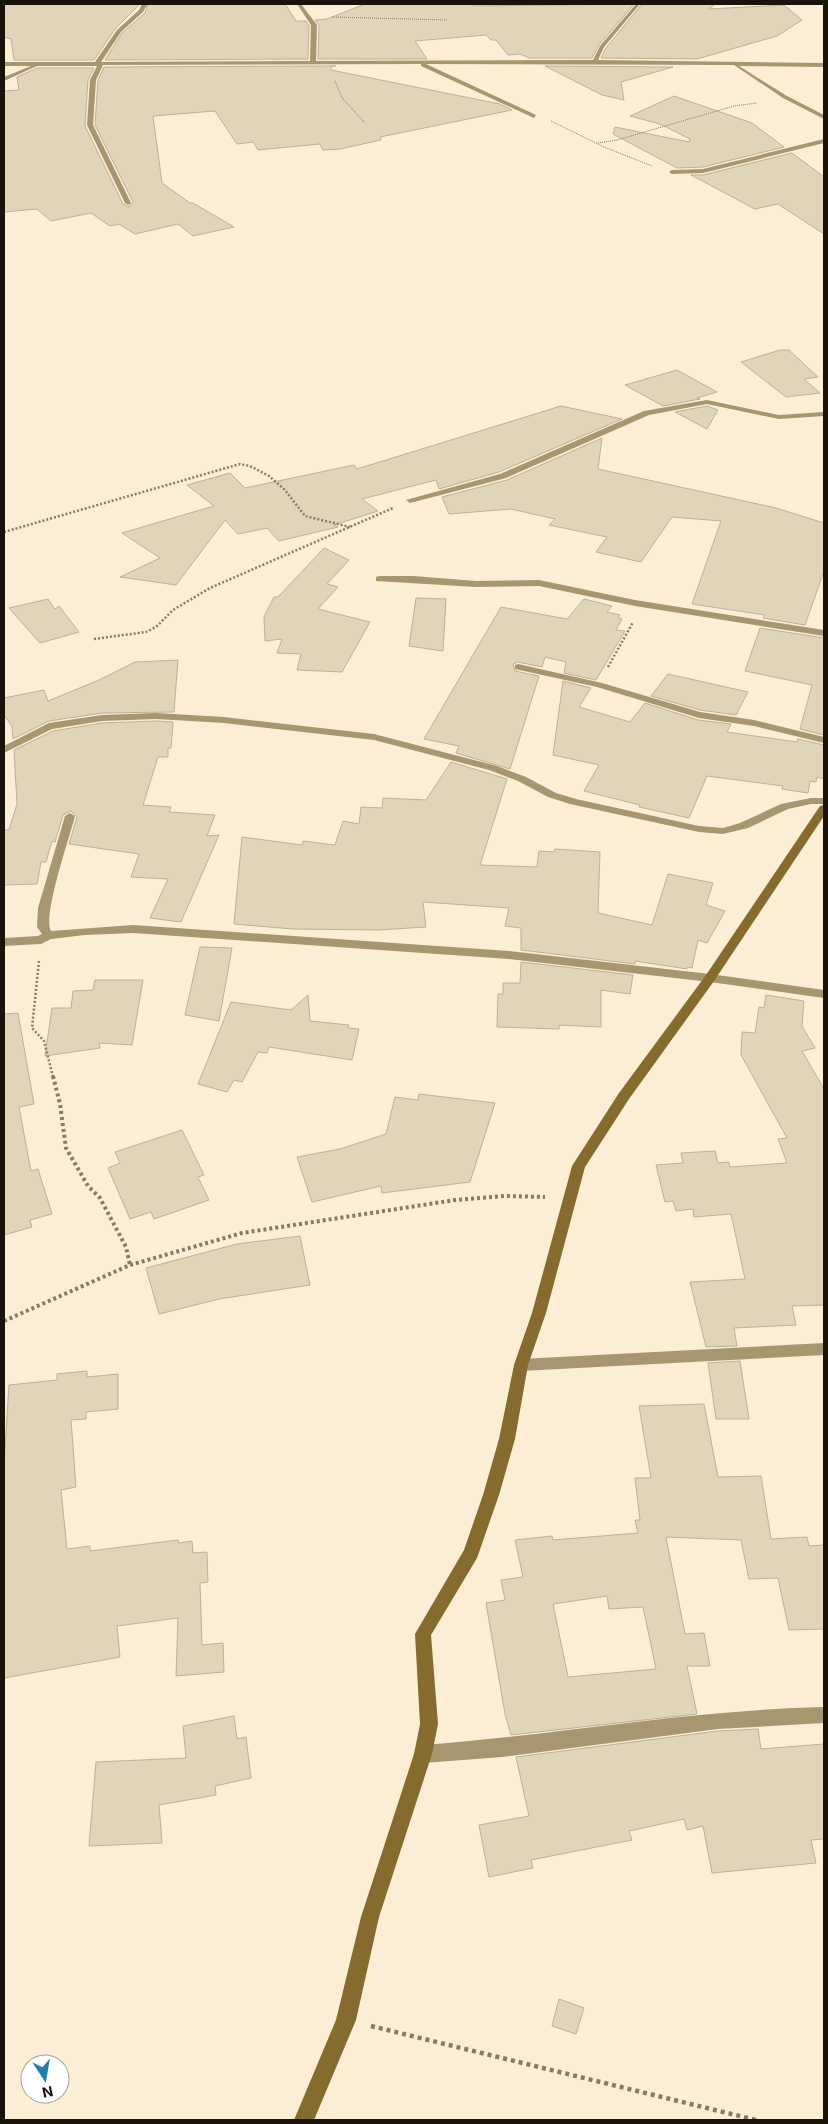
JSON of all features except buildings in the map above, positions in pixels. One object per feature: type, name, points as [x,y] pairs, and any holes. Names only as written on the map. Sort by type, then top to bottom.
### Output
[{"type":"street","points":[[299,4],[314,25],[313,63]]},
{"type":"street","points":[[595,62],[602,47],[638,4]]},
{"type":"street","points":[[128,203],[90,125],[93,80],[98,65],[119,31],[141,11],[144,5]]},
{"type":"street","points":[[4,64],[595,62],[736,66],[824,65]]},
{"type":"street","points":[[418,63],[534,116]]},
{"type":"street","points":[[4,79],[40,64]]},
{"type":"street","points":[[736,66],[785,97],[824,117]]},
{"type":"street","points":[[672,172],[703,171],[824,141]]},
{"type":"street","points":[[410,500],[503,476],[647,412],[707,402],[779,417],[824,414]]},
{"type":"street","points":[[379,579],[413,579],[476,584],[539,583],[643,604],[824,633]]},
{"type":"street","points":[[518,667],[599,686],[699,715],[754,723],[824,740]]},
{"type":"street","points":[[4,750],[49,726],[102,718],[156,716],[224,720],[374,737],[493,768],[522,779],[552,795],[574,802],[700,829],[723,830],[744,826],[785,806],[811,800],[824,801]]},
{"type":"street","points":[[304,2120],[346,2020],[370,1917],[423,1754],[429,1724],[428,1692],[423,1654],[424,1634],[474,1544],[507,1439],[521,1365],[579,1166],[619,1103],[710,978],[824,808]]},
{"type":"street","points":[[45,938],[43,927],[44,908],[70,816]]},
{"type":"street","points":[[4,942],[45,938],[85,930],[133,930],[347,943],[509,955],[710,978],[824,994]]},
{"type":"street","points":[[521,1365],[824,1349]]},
{"type":"street","points":[[423,1754],[502,1748],[718,1721],[824,1715]]},
{"type":"path","points":[[309,16],[447,20]]},
{"type":"path","points":[[332,63],[342,98],[365,123]]},
{"type":"path","points":[[598,143],[616,140],[734,106],[785,97]]},
{"type":"path","points":[[534,116],[554,122],[598,143],[660,169],[672,172]]},
{"type":"path","points":[[4,532],[240,464],[254,466],[265,474],[288,493],[305,516],[350,527]]},
{"type":"path","points":[[94,639],[146,632],[156,626],[172,610],[210,588],[410,500]]},
{"type":"path","points":[[599,686],[643,604]]},
{"type":"path","points":[[45,938],[32,1028],[44,1041],[60,1104],[66,1148],[88,1186],[100,1198],[126,1247],[130,1265]]},
{"type":"path","points":[[4,1321],[130,1265],[242,1233],[455,1200],[506,1196],[571,1197]]},
{"type":"path","points":[[346,2020],[756,2120]]}]
